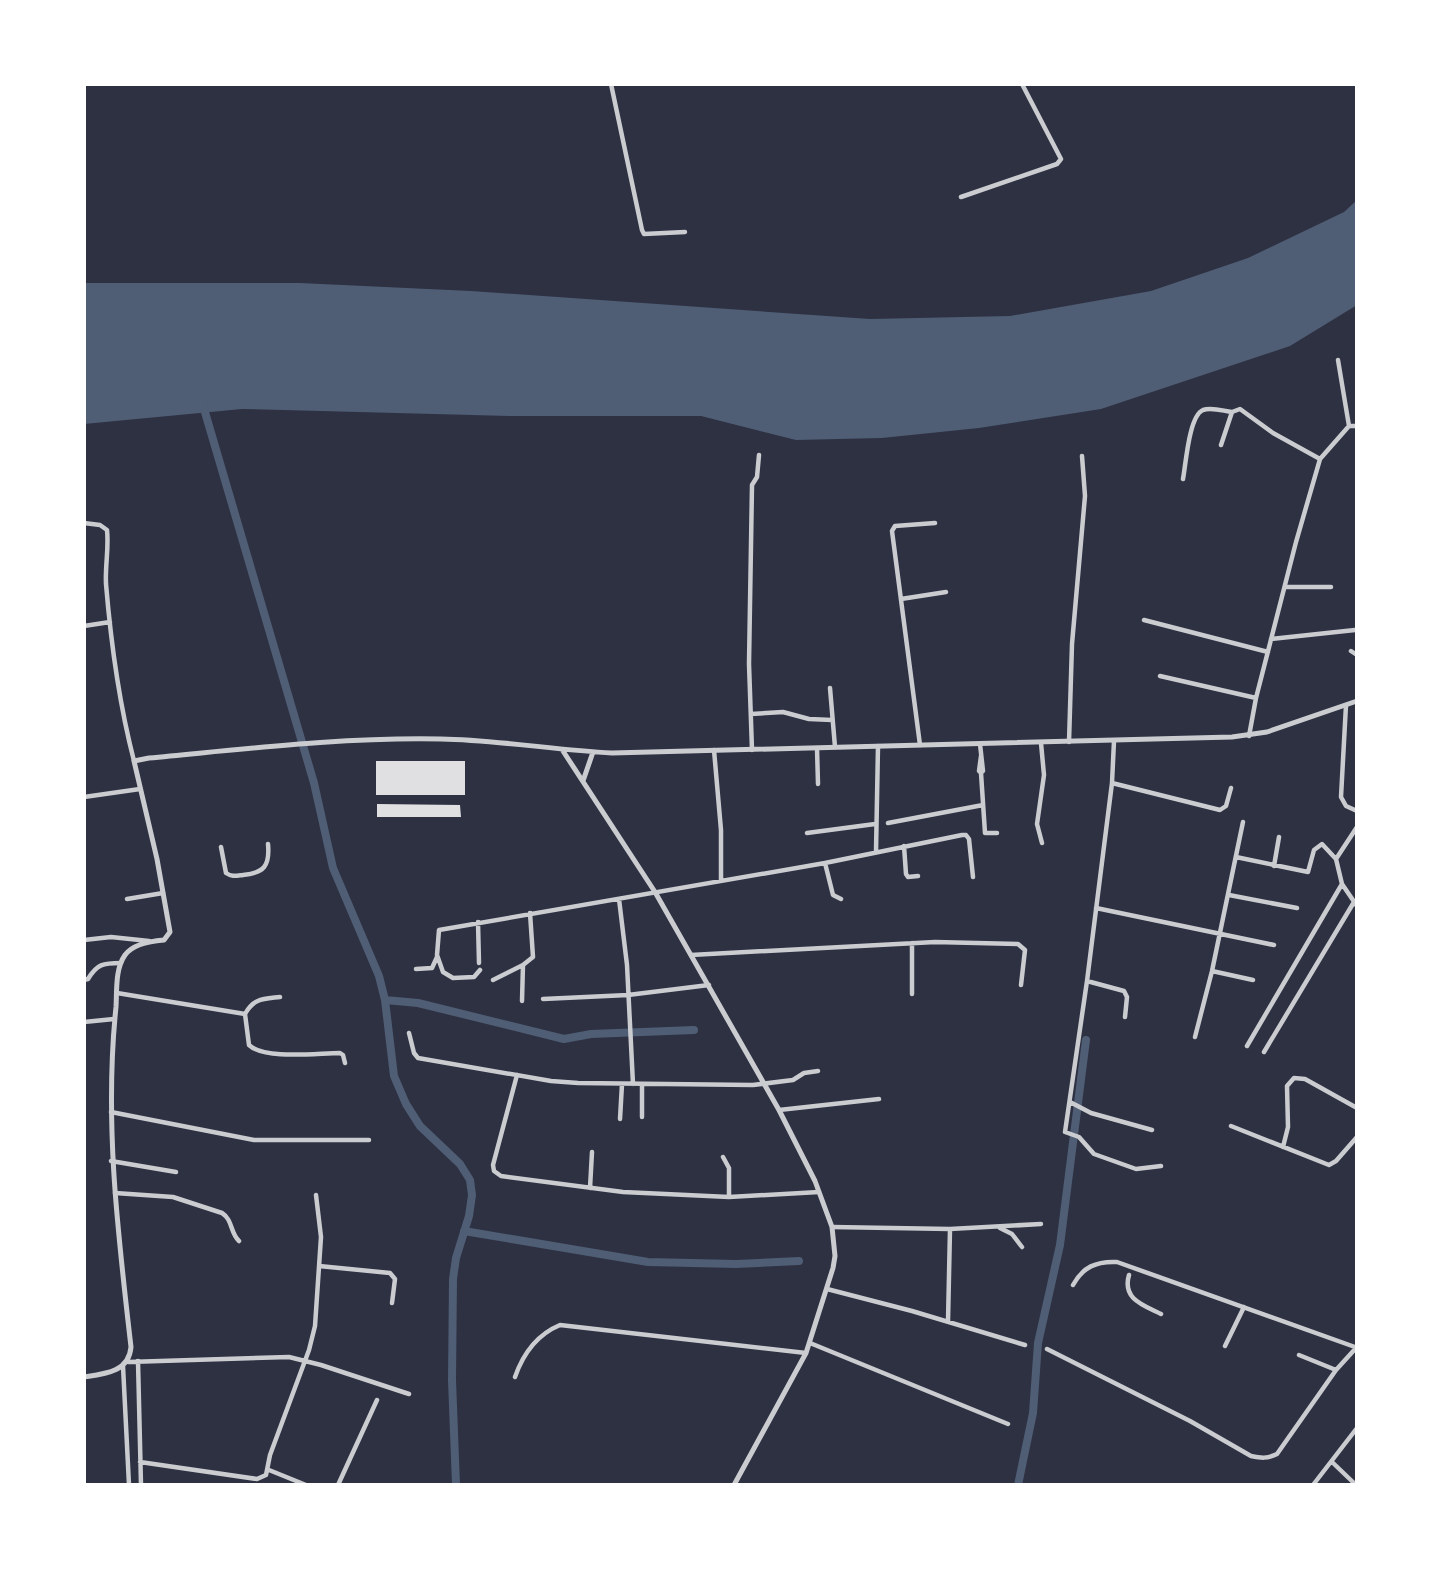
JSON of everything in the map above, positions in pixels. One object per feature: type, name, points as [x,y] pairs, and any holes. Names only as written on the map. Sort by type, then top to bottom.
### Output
[{"type":"street","points":[[611,84],[642,230],[644,234],[685,232]]},
{"type":"street","points":[[961,197],[1057,164],[1061,159],[1022,84]]},
{"type":"street","points":[[1338,360],[1349,426]]},
{"type":"street","points":[[1183,479],[1191,427],[1197,414],[1208,409],[1244,411],[1273,432],[1320,458]]},
{"type":"street","points":[[1221,445],[1231,411]]},
{"type":"street","points":[[1249,736],[1271,639],[1320,458],[1349,426],[1357,426]]},
{"type":"street","points":[[752,750],[749,664],[752,485],[757,477],[759,455]]},
{"type":"street","points":[[1069,742],[1072,644],[1085,496],[1082,456]]},
{"type":"street","points":[[84,523],[107,530],[106,580],[126,730],[170,932],[164,940],[111,937],[84,940]]},
{"type":"street","points":[[920,745],[892,531],[895,526],[935,523]]},
{"type":"street","points":[[1285,587],[1331,587]]},
{"type":"street","points":[[901,599],[946,592]]},
{"type":"street","points":[[1144,620],[1268,652]]},
{"type":"street","points":[[84,626],[110,622]]},
{"type":"street","points":[[1271,639],[1355,630]]},
{"type":"street","points":[[1351,651],[1357,655]]},
{"type":"street","points":[[1160,676],[1256,698]]},
{"type":"street","points":[[830,688],[835,747]]},
{"type":"street","points":[[134,761],[388,739],[467,740],[593,752],[1249,736],[1357,701]]},
{"type":"street","points":[[1346,705],[1341,797],[1346,806],[1357,810]]},
{"type":"street","points":[[751,714],[783,712],[808,719],[832,720]]},
{"type":"street","points":[[1114,741],[1112,783],[1065,1132],[1079,1137],[1094,1154],[1136,1169],[1161,1166]]},
{"type":"street","points":[[1041,743],[1044,775],[1037,824],[1042,843]]},
{"type":"street","points":[[980,744],[985,833],[997,833]]},
{"type":"street","points":[[876,852],[878,746]]},
{"type":"street","points":[[817,748],[818,784]]},
{"type":"street","points":[[714,750],[721,830],[721,881]]},
{"type":"street","points":[[563,751],[655,892],[709,985],[779,1110],[820,1192],[832,1227],[835,1256],[810,1343],[734,1485]]},
{"type":"street","points":[[583,781],[593,752]]},
{"type":"street","points":[[1112,783],[1220,810],[1226,806],[1231,788]]},
{"type":"street","points":[[84,797],[140,789]]},
{"type":"street","points":[[888,823],[984,805]]},
{"type":"street","points":[[1195,1037],[1212,971],[1243,822]]},
{"type":"street","points":[[807,833],[875,824]]},
{"type":"street","points":[[1336,859],[1357,827]]},
{"type":"street","points":[[480,970],[474,978],[453,978],[440,969],[437,956],[439,930],[825,863],[966,835],[969,839],[972,877]]},
{"type":"street","points":[[1274,866],[1279,836]]},
{"type":"street","points":[[221,847],[226,873],[235,876],[257,873],[262,869],[269,856],[268,844]]},
{"type":"street","points":[[1236,857],[1308,872],[1314,850],[1322,844],[1336,859],[1342,884],[1356,904],[1265,1052]]},
{"type":"street","points":[[904,846],[906,874],[908,877],[918,876]]},
{"type":"street","points":[[825,863],[833,895],[841,899]]},
{"type":"street","points":[[1247,1046],[1342,884]]},
{"type":"street","points":[[127,900],[163,893]]},
{"type":"street","points":[[1229,894],[1297,908]]},
{"type":"street","points":[[619,899],[633,1084]]},
{"type":"street","points":[[1096,908],[1274,945]]},
{"type":"street","points":[[493,980],[531,960],[535,951],[530,913]]},
{"type":"street","points":[[478,922],[479,962]]},
{"type":"street","points":[[129,1485],[125,1364],[131,1347],[111,1161],[114,1019],[121,963],[131,949],[152,941]]},
{"type":"street","points":[[691,955],[912,943],[1018,944],[1024,950],[1021,985]]},
{"type":"street","points":[[912,943],[912,994]]},
{"type":"street","points":[[416,969],[432,968],[437,956]]},
{"type":"street","points":[[84,980],[103,963],[121,963]]},
{"type":"street","points":[[522,1001],[523,965]]},
{"type":"street","points":[[1212,971],[1253,980]]},
{"type":"street","points":[[1087,981],[1124,991],[1127,998],[1125,1017]]},
{"type":"street","points":[[543,999],[628,995],[709,985]]},
{"type":"street","points":[[117,993],[245,1014]]},
{"type":"street","points":[[280,997],[259,999],[251,1004],[245,1014],[251,1048],[266,1053],[340,1053],[345,1063]]},
{"type":"street","points":[[84,1022],[114,1019]]},
{"type":"street","points":[[410,1033],[414,1053],[418,1058],[551,1081],[764,1084],[793,1080],[804,1073],[818,1071]]},
{"type":"street","points":[[517,1074],[493,1165],[501,1176],[623,1192],[729,1197],[820,1192]]},
{"type":"street","points":[[1283,1147],[1288,1127],[1287,1086],[1294,1078],[1305,1079],[1357,1108]]},
{"type":"street","points":[[620,1119],[622,1084]]},
{"type":"street","points":[[642,1084],[642,1117]]},
{"type":"street","points":[[779,1110],[879,1099]]},
{"type":"street","points":[[1071,1103],[1082,1110],[1152,1130]]},
{"type":"street","points":[[111,1112],[254,1140],[369,1140]]},
{"type":"street","points":[[1231,1126],[1329,1166],[1357,1137]]},
{"type":"street","points":[[590,1188],[592,1152]]},
{"type":"street","points":[[723,1157],[729,1168],[729,1197]]},
{"type":"street","points":[[111,1161],[176,1172]]},
{"type":"street","points":[[114,1193],[173,1197],[222,1213],[229,1218],[235,1238],[239,1241]]},
{"type":"street","points":[[140,1462],[257,1479],[263,1478],[269,1469],[271,1455],[305,1360],[314,1325],[321,1237],[316,1195]]},
{"type":"street","points":[[832,1227],[950,1229],[1041,1224]]},
{"type":"street","points":[[1000,1228],[1012,1234],[1022,1247]]},
{"type":"street","points":[[948,1322],[950,1229]]},
{"type":"street","points":[[1047,1349],[1190,1421],[1251,1456],[1269,1458],[1277,1454],[1336,1370],[1356,1348],[1244,1307],[1131,1271],[1117,1262],[1089,1266],[1079,1273],[1073,1284]]},
{"type":"street","points":[[319,1266],[390,1273],[395,1279],[392,1303]]},
{"type":"street","points":[[1131,1271],[1127,1290],[1130,1297],[1161,1314]]},
{"type":"street","points":[[827,1289],[1024,1345]]},
{"type":"street","points":[[1225,1346],[1244,1307]]},
{"type":"street","points":[[515,1377],[521,1359],[529,1348],[560,1325],[806,1353]]},
{"type":"street","points":[[810,1343],[1008,1424]]},
{"type":"street","points":[[1299,1355],[1336,1370]]},
{"type":"street","points":[[84,1377],[111,1372],[125,1364],[138,1362],[264,1357],[305,1360],[408,1394]]},
{"type":"street","points":[[138,1362],[141,1485]]},
{"type":"street","points":[[338,1485],[377,1400]]},
{"type":"street","points":[[1313,1485],[1357,1428]]},
{"type":"street","points":[[1332,1462],[1356,1485]]},
{"type":"street","points":[[269,1469],[306,1485]]},
{"type":"water","points":[[1357,200],[1357,305],[1290,346],[1101,409],[979,428],[882,438],[796,440],[701,416],[509,416],[242,409],[84,424],[84,283],[300,283],[471,291],[870,319],[1010,316],[1151,291],[1248,258],[1344,212]]},
{"type":"building","points":[[376,761],[465,761],[465,795],[376,795]]},
{"type":"building","points":[[377,804],[460,805],[461,817],[377,817]]},
{"type":"waterway","points":[[202,402],[314,783],[333,868],[379,976],[385,1000],[394,1076],[406,1104],[420,1126],[460,1164],[470,1180],[472,1195],[469,1216],[456,1258],[453,1279],[452,1380],[456,1485]]},
{"type":"waterway","points":[[385,1000],[418,1003],[564,1039],[591,1034],[694,1030]]},
{"type":"waterway","points":[[1018,1485],[1033,1413],[1038,1343],[1060,1245],[1086,1040]]},
{"type":"waterway","points":[[464,1231],[648,1262],[736,1264],[799,1261]]}]
